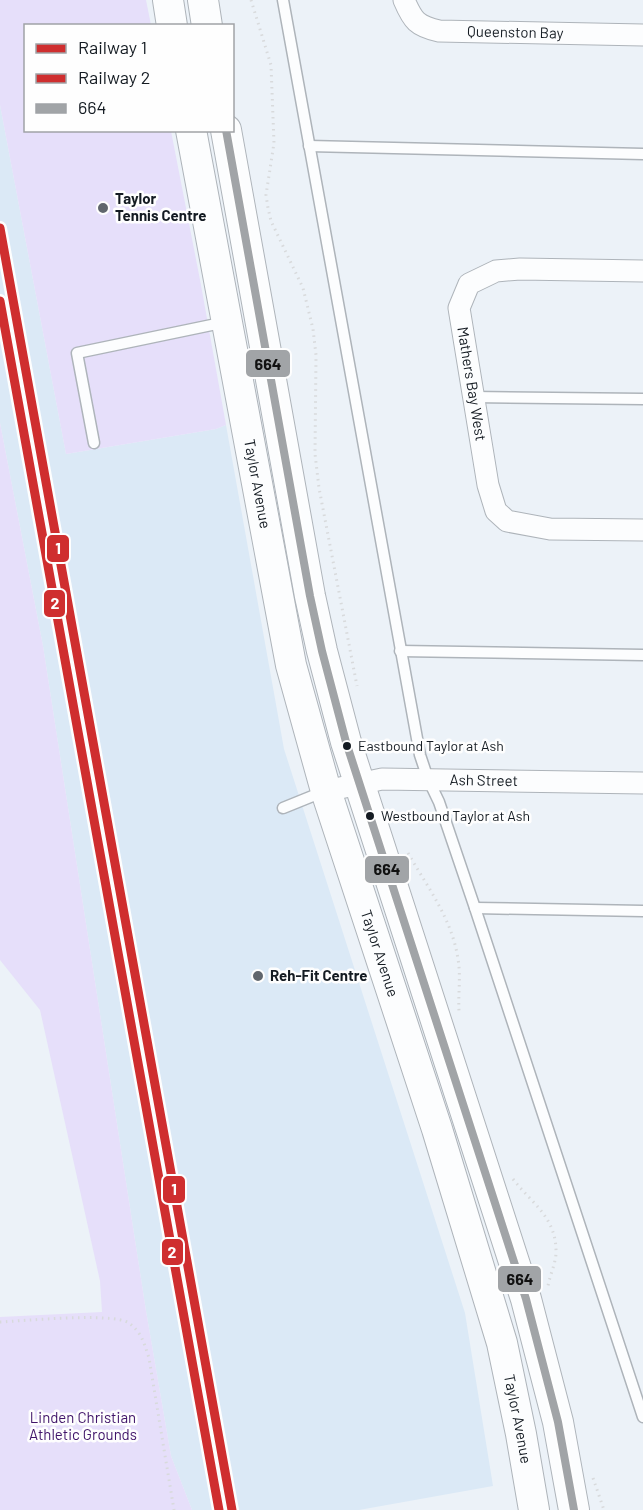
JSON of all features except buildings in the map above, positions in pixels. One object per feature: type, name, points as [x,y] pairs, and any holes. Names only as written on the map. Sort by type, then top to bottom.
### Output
[{"type":"main road","points":[[168,0],[172,24]]},
{"type":"main road","points":[[203,0],[207,24]]},
{"type":"main road","name":"Taylor Avenue","points":[[191,132],[291,665],[326,791],[492,1307],[521,1434],[534,1510]]},
{"type":"main road","points":[[226,132],[322,651],[340,721],[529,1308],[558,1422],[574,1510]]},
{"type":"main road","points":[[220,286],[228,288],[240,300],[262,328]]},
{"type":"street","name":"Queenston Bay","points":[[404,0],[410,15],[422,27],[440,31],[643,35]]},
{"type":"street","name":"Mathers Bay West","points":[[643,271],[520,269],[496,271],[469,284],[459,308],[488,485],[496,510],[507,521],[550,529],[643,530]]},
{"type":"street","name":"Ash Street","points":[[326,791],[382,779],[643,783]]},
{"type":"lane","points":[[283,0],[420,755],[439,802],[475,908],[643,1417]]},
{"type":"lane","points":[[309,146],[643,154]]},
{"type":"lane","points":[[94,443],[77,353],[226,321]]},
{"type":"lane","points":[[473,397],[643,399]]},
{"type":"lane","points":[[400,651],[643,655]]},
{"type":"lane","points":[[283,808],[326,791]]},
{"type":"lane","points":[[475,908],[643,911]]},
{"type":"path","points":[[251,0],[271,65],[273,142],[266,195],[267,208],[270,221],[303,288],[313,329],[316,355],[315,454],[319,488],[357,687]]},
{"type":"path","points":[[0,1322],[102,1318],[126,1321],[141,1334],[149,1358],[174,1510]]},
{"type":"shaded area","points":[[0,105],[66,454],[216,429],[226,425],[284,749],[465,1313],[493,1486],[359,1510],[192,1510],[171,1456],[146,1311],[43,646],[0,423]]},
{"type":"green space","points":[[0,0],[146,0],[151,24],[24,24],[24,132],[171,132],[226,425],[216,429],[66,454],[0,105]]},
{"type":"green space","name":"Linden Christian Athletic Grounds","points":[[0,423],[43,646],[146,1311],[171,1456],[192,1510],[0,1510],[0,1317],[102,1312],[100,1281],[40,1010],[0,960]]},
{"type":"rail line","name":"1","points":[[0,228],[232,1510]]},
{"type":"rail line","name":"2","points":[[0,301],[219,1510]]},
{"type":"transit line","name":"664","points":[[226,132],[310,596],[322,651],[346,742],[526,1299],[558,1422],[574,1510]]},
{"type":"place","name":"Taylor Tennis Centre","points":[[103,208]]},
{"type":"place","name":"Eastbound Taylor at Ash","points":[[347,746]]},
{"type":"place","name":"Westbound Taylor at Ash","points":[[370,816]]},
{"type":"place","name":"Reh-Fit Centre","points":[[258,976]]}]
